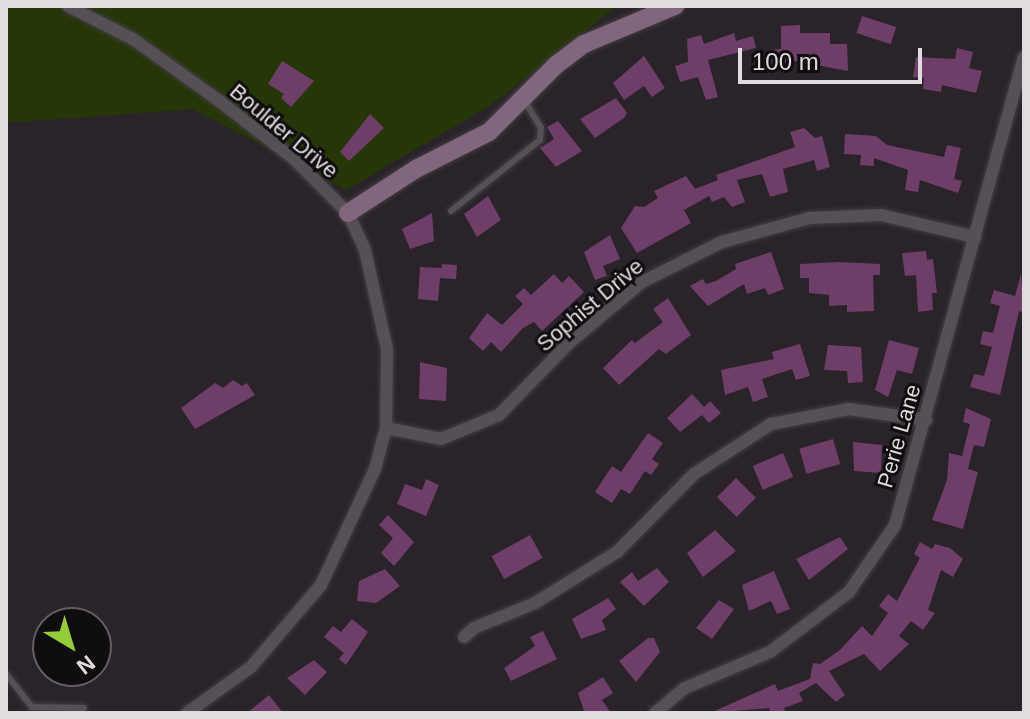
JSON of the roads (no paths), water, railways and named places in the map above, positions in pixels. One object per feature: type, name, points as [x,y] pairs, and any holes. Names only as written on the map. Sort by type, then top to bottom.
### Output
[{"type":"street","name":"Boulder Drive","points":[[68,6],[133,39],[222,103],[293,158],[348,213],[365,250],[387,349],[386,428],[363,503],[321,585],[251,667],[187,713]]},
{"type":"street","points":[[348,213],[416,169],[489,132],[584,44],[675,6]]},
{"type":"street","name":"Perie Lane","points":[[655,713],[685,688],[770,652],[849,592],[895,525],[1024,57]]},
{"type":"street","name":"Sophist Drive","points":[[386,428],[441,439],[499,415],[568,344],[642,282],[722,242],[810,218],[881,215],[975,237]]},
{"type":"street","points":[[464,637],[474,628],[535,603],[617,552],[694,474],[771,424],[849,409],[926,420]]},
{"type":"lane","points":[[451,211],[540,140],[541,128],[524,98]]},
{"type":"lane","points":[[6,674],[32,707],[84,708]]}]
